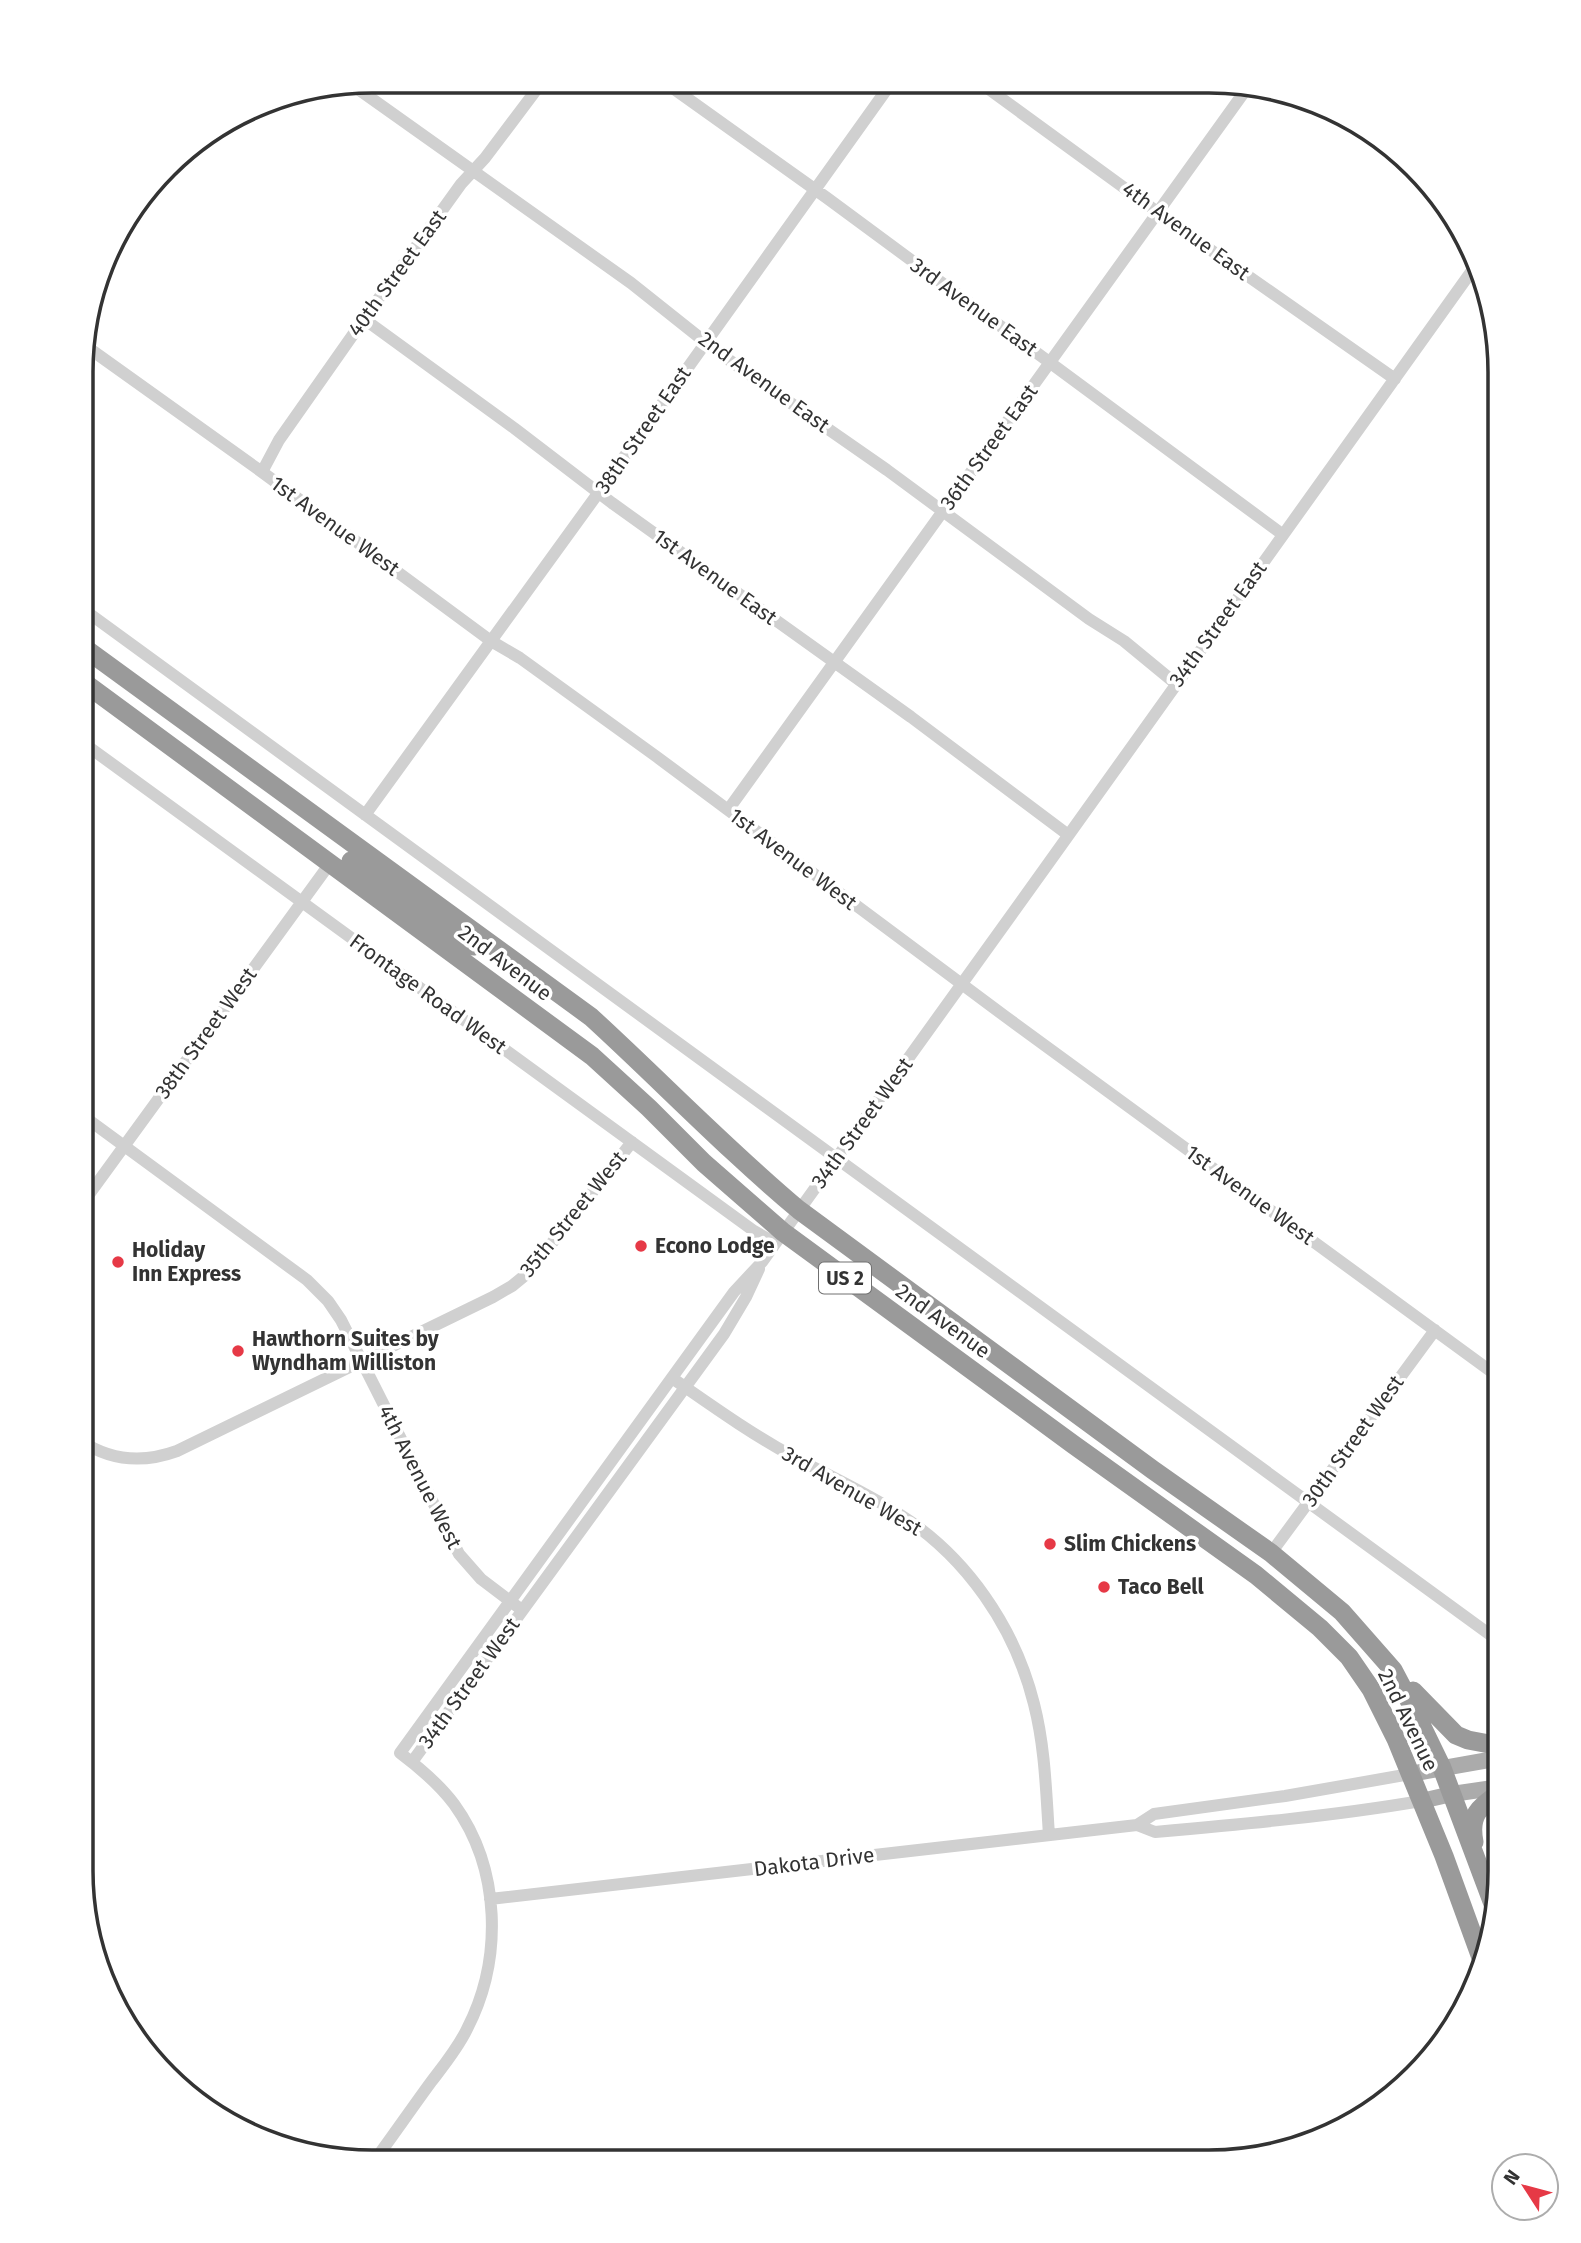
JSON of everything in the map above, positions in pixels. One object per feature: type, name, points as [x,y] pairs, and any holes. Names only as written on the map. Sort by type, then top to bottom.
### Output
[{"type":"highway","name":"2nd Avenue","points":[[93,654],[591,1017],[750,1169],[799,1210],[1153,1470],[1271,1553],[1342,1612],[1393,1670],[1442,1768],[1488,1890]]},
{"type":"highway","name":"2nd Avenue","points":[[93,689],[592,1056],[649,1108],[779,1238],[1256,1575],[1320,1628],[1349,1657],[1371,1689],[1396,1739],[1444,1856],[1477,1948]]},
{"type":"highway","points":[[331,862],[339,858],[349,859],[628,1051]]},
{"type":"highway","points":[[1393,1670],[1456,1735],[1468,1741],[1488,1744]]},
{"type":"highway","points":[[1481,1871],[1472,1822],[1488,1801]]},
{"type":"main road","points":[[1410,1774],[1488,1760]]},
{"type":"main road","points":[[1421,1801],[1488,1789]]},
{"type":"street","name":"2nd Avenue East","points":[[364,93],[631,283],[705,341],[1089,619],[1124,641],[1175,683]]},
{"type":"street","name":"40th Street East","points":[[262,472],[279,440],[364,319],[461,184],[534,93]]},
{"type":"street","name":"3rd Avenue East","points":[[680,93],[1282,534]]},
{"type":"street","name":"38th Street East","points":[[491,641],[883,93]]},
{"type":"street","name":"4th Avenue East","points":[[994,93],[1395,379]]},
{"type":"street","name":"36th Street East","points":[[728,810],[1242,95]]},
{"type":"street","name":"34th Street East","points":[[963,985],[1175,683],[1470,273]]},
{"type":"street","name":"1st Avenue East","points":[[364,319],[1068,834]]},
{"type":"street","name":"1st Avenue West","points":[[93,351],[491,641],[520,658],[1488,1369]]},
{"type":"street","points":[[93,616],[1488,1633]]},
{"type":"street","points":[[365,815],[491,641]]},
{"type":"street","name":"Frontage Road West","points":[[93,750],[754,1231],[779,1238]]},
{"type":"street","name":"38th Street West","points":[[93,1189],[331,862]]},
{"type":"street","name":"34th Street West","points":[[762,1262],[741,1283],[400,1753],[412,1762],[737,1314],[762,1262],[963,985]]},
{"type":"street","name":"4th Avenue West","points":[[93,1123],[314,1286],[335,1310],[458,1554],[473,1572],[522,1610]]},
{"type":"street","name":"35th Street West","points":[[93,1447],[132,1459],[159,1458],[185,1449],[493,1297],[521,1279],[542,1256],[632,1142]]},
{"type":"street","name":"30th Street West","points":[[1271,1553],[1435,1330]]},
{"type":"street","name":"3rd Avenue West","points":[[672,1378],[771,1444],[900,1514],[930,1536],[968,1575],[1012,1640],[1028,1683],[1041,1738],[1049,1835]]},
{"type":"street","points":[[381,2150],[457,2047],[473,2017],[489,1967],[492,1931],[490,1899],[483,1864],[464,1819],[445,1794],[412,1762]]},
{"type":"street","name":"Dakota Drive","points":[[1137,1825],[1153,1814],[1285,1796],[1410,1774]]},
{"type":"street","name":"Dakota Drive","points":[[490,1899],[1137,1825],[1155,1832],[1168,1831],[1321,1816],[1421,1801]]},
{"type":"place","name":"Econo Lodge","points":[[641,1246]]},
{"type":"place","name":"Holiday Inn Express","points":[[118,1262]]},
{"type":"place","name":"Hawthorn Suites by Wyndham Williston","points":[[238,1351]]},
{"type":"place","name":"Slim Chickens","points":[[1050,1544]]},
{"type":"place","name":"Taco Bell","points":[[1104,1587]]}]
